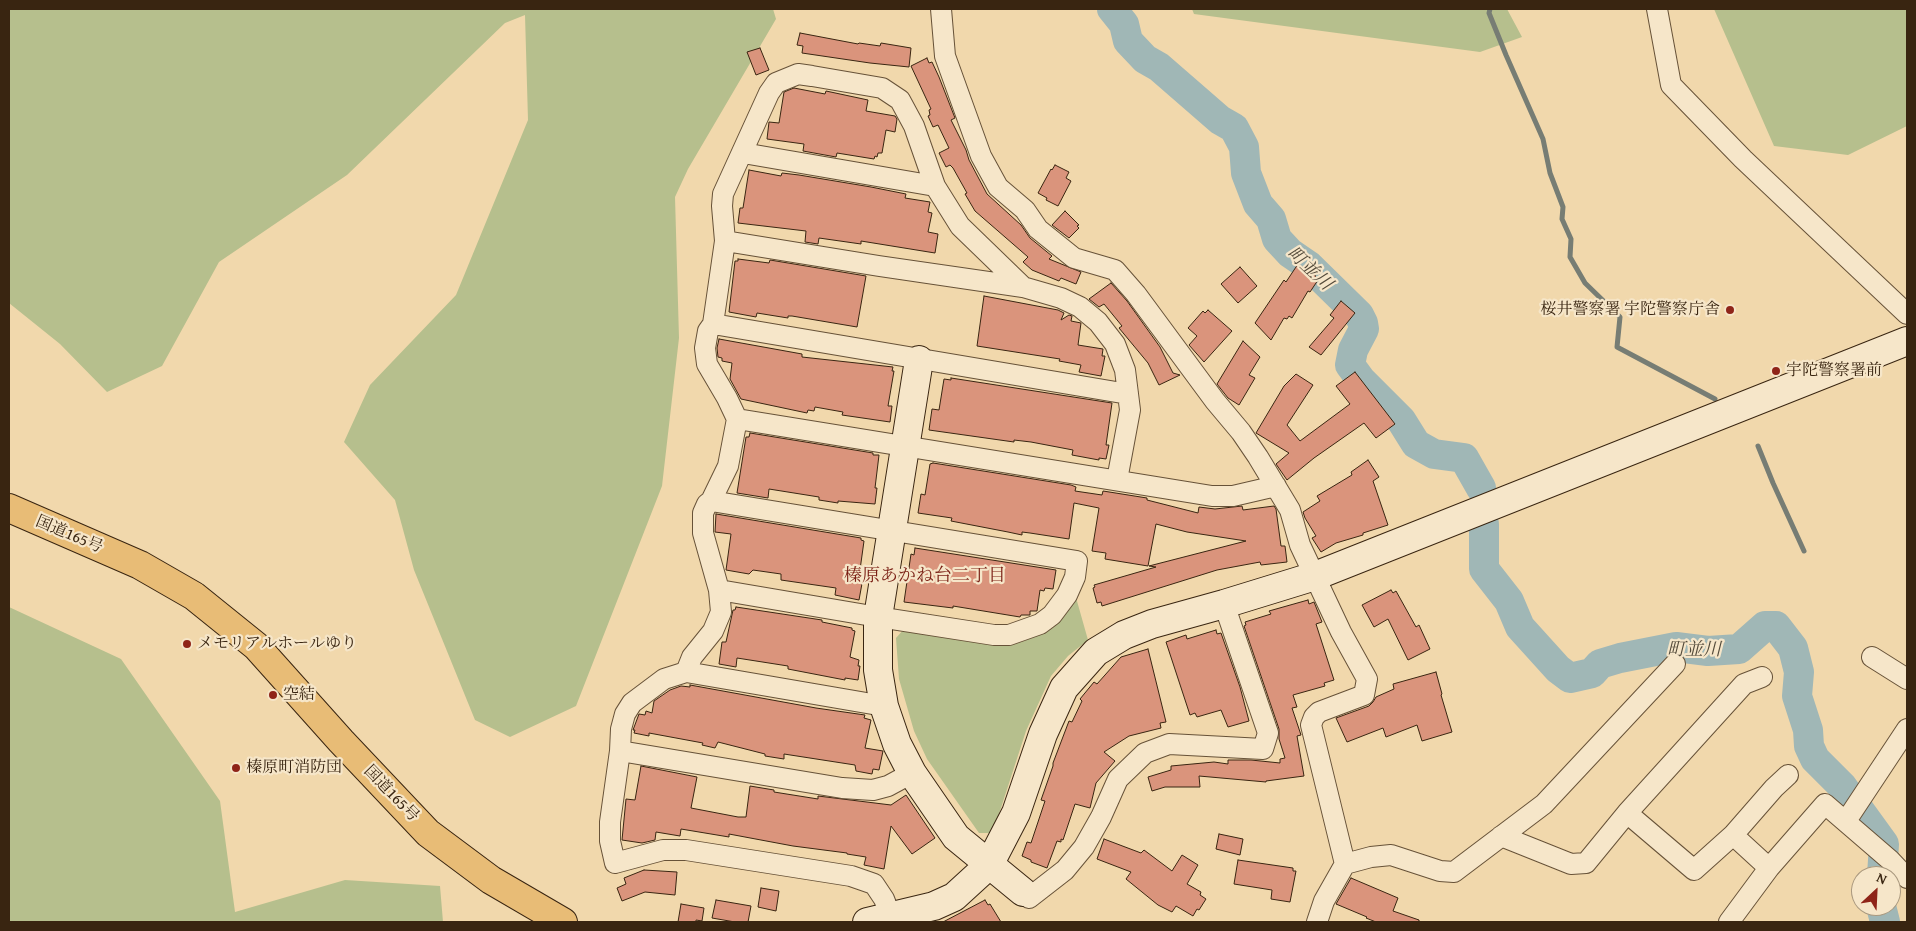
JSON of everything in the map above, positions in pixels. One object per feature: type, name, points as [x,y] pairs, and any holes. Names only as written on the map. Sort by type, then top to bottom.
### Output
[{"type":"highway","name":"国道165号","points":[[9,508],[140,565],[194,596],[256,646],[341,741],[428,833],[492,880],[563,922]]},
{"type":"street","points":[[941,9],[944,56],[981,156],[998,187],[1025,210],[1038,229],[1074,258],[1115,270],[1136,294],[1204,387],[1240,432],[1290,510],[1300,545],[1341,632],[1367,679],[1364,695],[1319,712],[1314,717],[1311,725],[1345,864],[1324,901],[1317,922]]},
{"type":"street","points":[[1657,9],[1671,85],[1743,159],[1907,314]]},
{"type":"street","points":[[686,672],[692,657],[713,632],[721,612],[718,590],[703,533],[703,513],[707,504],[711,502],[728,466],[737,419],[727,398],[706,364],[705,348],[708,331],[713,324],[725,241],[722,206],[723,194],[743,153],[764,102],[776,83],[798,74],[882,88],[900,100],[914,126],[935,186],[960,226],[1023,287]]},
{"type":"street","points":[[743,153],[935,186]]},
{"type":"street","points":[[725,241],[1023,287],[1061,298],[1080,307],[1098,322],[1115,344],[1125,370],[1130,410],[1117,480]]},
{"type":"street","points":[[713,324],[1128,394]]},
{"type":"street","points":[[884,706],[686,672],[664,679],[632,703],[625,714],[621,729],[620,751],[610,822],[610,841],[615,863],[663,850],[686,850],[851,876],[874,884],[884,899],[879,920],[934,906],[954,897],[989,865],[1016,813],[1043,734],[1064,688],[1096,652],[1124,635],[1152,624],[1315,576],[1907,341]]},
{"type":"street","points":[[918,360],[878,617],[878,670],[884,706],[895,737],[912,773],[956,837],[1028,898],[1065,870],[1084,847],[1101,817],[1118,779],[1145,753],[1169,744],[1263,749],[1268,733],[1224,604]]},
{"type":"street","points":[[737,419],[1212,496],[1233,496],[1276,486]]},
{"type":"street","points":[[711,502],[1077,561],[1075,577],[1067,595],[1052,615],[1040,624],[1022,632],[1009,635],[994,635],[718,590]]},
{"type":"street","points":[[1872,657],[1907,679]]},
{"type":"street","points":[[1345,864],[1371,857],[1391,855],[1440,871],[1454,872],[1544,804],[1675,664]]},
{"type":"street","points":[[1501,836],[1571,864],[1586,863],[1627,813],[1744,684],[1762,677]]},
{"type":"street","points":[[1846,821],[1907,729]]},
{"type":"street","points":[[620,751],[842,788],[873,790],[888,786],[912,773]]},
{"type":"street","points":[[1627,813],[1694,870],[1733,835],[1774,788],[1788,775]]},
{"type":"street","points":[[1729,922],[1769,868],[1825,804],[1890,860],[1907,878]]},
{"type":"street","points":[[1733,835],[1769,868]]},
{"type":"green space","points":[[9,9],[773,9],[776,19],[688,169],[675,197],[679,338],[662,486],[576,706],[510,737],[475,720],[414,570],[395,500],[344,442],[370,385],[456,295],[528,120],[525,15],[505,23],[347,175],[219,262],[162,366],[107,392],[60,344],[9,303]]},
{"type":"green space","points":[[1192,9],[1507,9],[1522,37],[1480,52],[1194,14]]},
{"type":"green space","points":[[1714,9],[1907,9],[1907,126],[1848,155],[1774,146]]},
{"type":"green space","points":[[1075,594],[1088,640],[1068,656],[1051,676],[1026,731],[997,820],[990,833],[979,833],[927,759],[914,731],[899,679],[896,638],[904,629],[1009,643],[1024,641],[1042,633]]},
{"type":"green space","points":[[9,607],[121,659],[220,801],[235,912],[345,880],[440,886],[443,922],[9,922]]},
{"type":"building","points":[[800,33],[858,44],[880,46],[881,43],[911,48],[909,67],[802,53],[803,46],[797,45]]},
{"type":"building","points":[[760,48],[769,70],[756,75],[747,52]]},
{"type":"building","points":[[927,58],[929,63],[932,62],[939,77],[955,118],[951,120],[987,194],[1021,225],[1030,238],[1052,256],[1049,259],[1081,272],[1076,284],[1061,278],[1059,281],[1032,270],[1023,262],[1028,257],[975,211],[953,168],[950,165],[946,167],[939,153],[949,148],[938,125],[933,127],[928,116],[931,109],[911,66]]},
{"type":"building","points":[[794,88],[825,94],[826,91],[868,100],[866,111],[895,116],[897,119],[895,132],[886,130],[882,153],[878,153],[874,159],[837,153],[836,157],[803,151],[804,144],[767,139],[769,122],[779,123],[784,92]]},
{"type":"building","points":[[1055,165],[1069,172],[1066,178],[1071,181],[1058,206],[1046,200],[1047,198],[1038,193]]},
{"type":"building","points":[[749,170],[781,176],[782,173],[799,175],[871,187],[906,194],[905,198],[930,202],[928,212],[932,213],[928,232],[938,234],[935,253],[861,241],[861,244],[819,238],[818,244],[805,242],[806,231],[738,223],[740,208],[743,208]]},
{"type":"building","points":[[1065,211],[1079,225],[1077,226],[1079,228],[1069,238],[1052,225]]},
{"type":"building","points":[[738,259],[769,263],[770,260],[866,276],[857,327],[792,316],[788,316],[788,318],[757,313],[756,317],[729,312],[735,261],[738,261]]},
{"type":"building","points":[[1298,264],[1316,276],[1318,280],[1310,292],[1308,291],[1292,318],[1289,316],[1287,319],[1284,318],[1271,340],[1255,323],[1284,280],[1286,282]]},
{"type":"building","points":[[1240,267],[1257,286],[1238,303],[1221,284]]},
{"type":"building","points":[[1111,283],[1127,301],[1160,347],[1173,373],[1180,375],[1159,385],[1148,363],[1119,328],[1122,326],[1104,304],[1099,307],[1089,299]]},
{"type":"building","points":[[984,296],[1058,310],[1064,313],[1061,320],[1069,315],[1072,316],[1071,321],[1081,323],[1078,345],[1103,349],[1102,356],[1105,356],[1101,376],[1079,372],[1081,365],[1059,361],[1060,359],[977,346]]},
{"type":"building","points":[[1341,301],[1355,313],[1321,355],[1309,347],[1334,318],[1330,315]]},
{"type":"building","points":[[1208,310],[1232,331],[1204,362],[1189,345],[1197,336],[1188,328],[1203,311],[1205,313]]},
{"type":"building","points":[[719,339],[802,354],[802,357],[893,367],[892,371],[894,371],[888,406],[892,406],[890,422],[842,415],[843,412],[815,407],[814,411],[808,410],[807,413],[741,399],[730,379],[732,363],[722,361],[722,358],[718,357]]},
{"type":"building","points":[[1243,341],[1260,357],[1249,375],[1255,378],[1239,405],[1228,398],[1217,384]]},
{"type":"building","points":[[1355,372],[1395,424],[1376,438],[1364,423],[1314,458],[1287,480],[1276,464],[1289,453],[1256,433],[1284,386],[1296,374],[1313,385],[1287,425],[1300,441],[1350,404],[1336,386]]},
{"type":"building","points":[[951,378],[1112,403],[1106,459],[1099,458],[1099,460],[1072,455],[1073,450],[1031,442],[1014,440],[1014,442],[929,430],[932,409],[939,410],[944,379],[951,380]]},
{"type":"building","points":[[750,433],[879,455],[875,504],[838,501],[838,503],[819,500],[819,497],[769,489],[768,498],[737,493],[746,437],[749,437]]},
{"type":"building","points":[[1368,460],[1379,477],[1373,481],[1388,525],[1336,543],[1321,552],[1312,538],[1316,536],[1303,512],[1320,501],[1317,496],[1352,475],[1351,472]]},
{"type":"building","points":[[930,464],[1071,485],[1076,487],[1075,491],[1102,495],[1103,491],[1147,498],[1147,500],[1198,513],[1199,507],[1215,509],[1242,506],[1243,510],[1274,506],[1281,546],[1285,546],[1287,562],[1261,565],[1260,562],[1217,570],[1102,606],[1101,602],[1097,603],[1094,585],[1156,567],[1149,566],[1246,541],[1187,532],[1156,524],[1148,566],[1105,559],[1106,553],[1092,551],[1099,508],[1074,503],[1069,539],[1022,532],[1022,535],[951,521],[952,518],[918,513],[921,494],[925,495]]},
{"type":"building","points":[[716,514],[861,538],[864,541],[859,577],[863,578],[859,600],[835,595],[836,588],[781,580],[781,574],[753,570],[749,574],[726,570],[731,534],[715,532]]},
{"type":"building","points":[[915,548],[1056,570],[1053,589],[1045,588],[1044,591],[1040,590],[1037,611],[1030,611],[1030,615],[1021,615],[1020,617],[953,606],[953,608],[904,602],[911,554],[914,555]]},
{"type":"building","points":[[1391,590],[1393,593],[1396,591],[1416,627],[1419,625],[1430,649],[1408,660],[1388,619],[1374,627],[1362,605]]},
{"type":"building","points":[[1308,600],[1309,604],[1314,602],[1322,622],[1316,624],[1334,680],[1324,683],[1325,686],[1293,695],[1297,707],[1292,708],[1301,735],[1297,736],[1304,776],[1266,782],[1199,776],[1200,787],[1165,787],[1152,791],[1148,777],[1171,770],[1171,766],[1214,762],[1228,764],[1228,760],[1280,763],[1280,759],[1285,758],[1279,739],[1279,729],[1244,626],[1246,625],[1245,622],[1271,614],[1269,611]]},
{"type":"building","points":[[736,607],[822,620],[822,622],[852,628],[855,631],[850,657],[859,660],[858,680],[845,678],[845,680],[788,669],[788,666],[737,658],[736,667],[719,664],[722,642],[726,642],[733,610]]},
{"type":"building","points":[[1216,630],[1217,634],[1221,633],[1240,687],[1249,721],[1228,727],[1221,710],[1197,717],[1195,713],[1190,715],[1166,642],[1186,635],[1187,639]]},
{"type":"building","points":[[1148,649],[1166,722],[1160,723],[1161,728],[1129,736],[1104,752],[1115,761],[1096,783],[1090,808],[1075,804],[1063,840],[1061,839],[1061,842],[1057,841],[1047,868],[1031,862],[1031,860],[1022,856],[1027,842],[1031,843],[1045,801],[1041,800],[1053,763],[1069,721],[1072,722],[1082,701],[1080,699],[1094,682],[1097,684],[1121,657]]},
{"type":"building","points":[[1436,672],[1452,732],[1422,741],[1417,725],[1386,737],[1383,728],[1347,742],[1336,718],[1369,706],[1376,697],[1394,689],[1393,684]]},
{"type":"building","points":[[690,685],[865,715],[864,718],[871,720],[865,748],[883,751],[879,770],[873,769],[872,774],[856,771],[855,765],[784,754],[784,759],[765,756],[765,754],[718,742],[715,748],[702,745],[703,743],[649,733],[649,736],[634,733],[635,730],[633,730],[639,714],[645,715],[646,711],[652,713],[654,701],[670,690],[681,686],[690,687]]},
{"type":"building","points":[[641,766],[697,777],[691,808],[738,817],[746,817],[750,786],[818,799],[818,796],[891,805],[906,795],[935,838],[912,854],[891,826],[884,869],[864,865],[866,857],[729,834],[729,837],[681,829],[680,836],[656,832],[655,840],[642,843],[622,840],[626,799],[635,800]]},
{"type":"building","points":[[1219,834],[1243,839],[1240,855],[1216,849]]},
{"type":"building","points":[[1104,839],[1141,853],[1144,850],[1172,871],[1182,855],[1198,865],[1187,884],[1201,892],[1200,895],[1206,899],[1199,910],[1197,909],[1193,916],[1176,906],[1172,912],[1158,905],[1126,879],[1131,872],[1097,859]]},
{"type":"building","points":[[1238,860],[1293,868],[1293,871],[1296,871],[1290,902],[1271,899],[1272,890],[1234,884]]},
{"type":"building","points":[[644,870],[677,872],[675,895],[645,892],[622,901],[617,888],[626,884],[624,878]]},
{"type":"building","points":[[1351,878],[1398,898],[1393,911],[1419,920],[1419,922],[1376,922],[1336,904]]},
{"type":"building","points":[[761,888],[779,891],[776,911],[758,907]]},
{"type":"building","points":[[716,900],[751,906],[748,922],[712,918]]},
{"type":"building","points":[[985,900],[988,905],[990,904],[1001,922],[943,922]]},
{"type":"building","points":[[681,904],[704,908],[702,921],[678,922]]},
{"type":"waterway","name":"町並川","points":[[1112,9],[1124,24],[1128,41],[1145,59],[1159,67],[1220,120],[1234,128],[1244,147],[1246,173],[1258,204],[1271,219],[1277,239],[1290,253],[1309,266],[1359,315],[1364,329],[1353,350],[1350,365],[1361,380],[1401,420],[1416,444],[1434,454],[1464,458],[1481,488]]},
{"type":"waterway","points":[[1490,9],[1489,13],[1506,55],[1543,139],[1550,173],[1563,207],[1562,219],[1571,239],[1570,257],[1585,283],[1620,317],[1617,347],[1715,399]]},
{"type":"waterway","points":[[1758,446],[1804,551]]},
{"type":"waterway","name":"町並川","points":[[1484,524],[1484,569],[1509,601],[1520,627],[1558,669],[1570,678],[1592,673],[1600,664],[1620,658],[1676,647],[1708,651],[1739,649],[1765,626],[1776,626],[1793,648],[1799,672],[1797,696],[1808,730],[1809,746],[1815,759],[1842,786],[1884,844],[1883,866]]},
{"type":"waterway","name":"町並川","points":[[1884,916],[1885,922]]},
{"type":"place","name":"桜井警察署 宇陀警察庁舎","points":[[1730,310]]},
{"type":"place","name":"宇陀警察署前","points":[[1776,371]]},
{"type":"place","name":"メモリアルホールゆり","points":[[187,644]]},
{"type":"place","name":"空結","points":[[273,695]]},
{"type":"place","name":"榛原町消防団","points":[[236,768]]},
{"type":"district","name":"榛原あかね台二丁目","points":[[925,576]]}]
